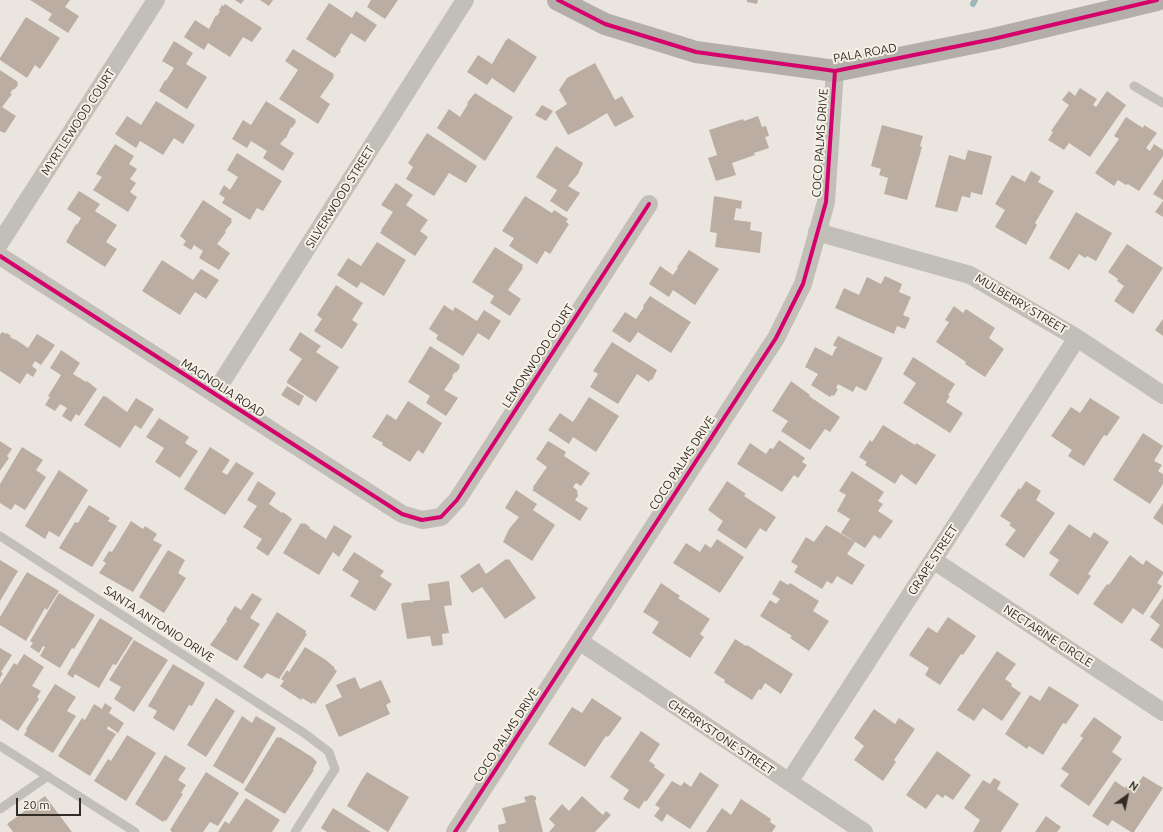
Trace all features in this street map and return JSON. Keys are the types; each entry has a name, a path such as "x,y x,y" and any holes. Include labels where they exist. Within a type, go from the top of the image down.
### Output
{"street":[{"name":"MYRTLEWOOD COURT","path":"0,243 156,0"},
{"name":"SILVERWOOD STREET","path":"214,394 465,0"},
{"name":"PALA ROAD","path":"558,0 605,24 696,52 835,71 993,39 1157,0"},
{"name":"COCO PALMS DRIVE","path":"455,832 776,338 803,284 826,202 835,71"},
{"name":"LEMONWOOD COURT","path":"441,517 457,500 649,204"},
{"name":"MULBERRY STREET","path":"817,232 970,274 1077,338 1163,395"},
{"name":"MAGNOLIA ROAD","path":"0,256 402,514 422,520 441,517"},
{"name":"GRAPE STREET","path":"789,782 1077,338"},
{"name":"NECTARINE CIRCLE","path":"933,560 1163,712"},
{"name":"CHERRYSTONE STREET","path":"579,641 864,832"}],"lane":[{"path":"1134,86 1163,103"},
{"name":"SANTA ANTONIO DRIVE","path":"0,536 304,733 329,752 335,769 295,832"},
{"path":"0,746 135,832"},
{"path":"0,809 48,776"}],"building":[{"path":"30,0 70,0 65,7 79,16 68,33 48,20 52,14"},
{"path":"235,0 244,0 241,4"},
{"path":"260,0 273,0 269,6"},
{"path":"371,0 398,0 385,19 367,7"},
{"path":"747,0 758,0 757,4 747,2"},
{"path":"329,3 352,18 356,11 377,25 365,42 351,33 340,50 341,51 335,58 306,39"},
{"path":"225,4 262,28 252,42 243,37 230,57 208,43 204,50 184,37 195,20 209,29 222,5 223,6"},
{"path":"26,17 60,38 40,69 35,65 27,78 0,60"},
{"path":"508,38 537,57 514,93 492,78 487,85 467,72 478,55 492,64"},
{"path":"174,41 193,53 186,64 207,77 187,109 159,91 174,68 162,61"},
{"path":"293,49 334,74 334,77 320,97 330,104 318,124 279,99 298,70 285,61"},
{"path":"595,63 615,100 622,96 634,117 615,127 607,113 568,135 555,112 567,104 559,90 567,78"},
{"path":"0,70 18,82 18,85 10,93 12,94 2,107 16,116 5,133 0,131"},
{"path":"1080,88 1097,99 1093,105 1096,107 1107,91 1126,105 1090,157 1069,143 1064,150 1048,140 1053,132 1051,131 1069,105 1062,100 1069,91 1075,96"},
{"path":"475,93 513,117 485,161 437,128 449,109 460,117 468,104 467,103"},
{"path":"156,101 195,125 183,144 174,138 163,155 140,141 136,148 115,134 127,116 141,125"},
{"path":"266,101 296,120 286,138 280,144 294,153 283,171 263,158 267,151 251,141 247,148 232,139 243,120 251,125"},
{"path":"542,105 553,111 546,121 535,115"},
{"path":"758,116 762,127 766,126 769,136 765,137 769,148 754,153 755,155 732,163 736,175 716,181 708,158 717,155 709,130 743,119 744,121"},
{"path":"1126,117 1143,128 1144,125 1157,133 1146,148 1150,151 1154,144 1163,150 1163,156 1139,191 1118,180 1114,186 1095,173 1119,139 1114,136"},
{"path":"882,125 923,136 920,146 922,147 907,200 884,194 888,178 879,175 881,169 871,166"},
{"path":"427,133 477,166 466,183 449,173 434,196 406,179 413,167 408,163"},
{"path":"115,144 134,156 129,164 137,169 130,179 136,183 130,192 137,197 128,212 93,190 102,177 96,174"},
{"path":"556,146 583,163 578,174 568,186 580,193 567,212 550,201 557,190 536,177"},
{"path":"968,150 992,156 982,195 971,192 970,198 962,196 957,212 935,207 949,155 965,160"},
{"path":"237,153 282,181 263,211 257,208 250,220 222,203 225,198 219,194 224,185 230,190 238,177 227,170"},
{"path":"1031,171 1041,177 1038,182 1054,191 1035,223 1037,225 1026,245 995,227 1005,210 995,204 1012,175 1025,182"},
{"path":"1163,179 1163,200 1153,194"},
{"path":"396,183 413,195 406,205 428,220 420,231 428,237 415,256 380,233 393,212 381,205"},
{"path":"79,191 100,204 95,211 117,225 106,242 117,249 105,267 66,242 81,218 67,209"},
{"path":"525,196 552,213 554,210 568,219 566,222 569,224 550,254 545,251 537,264 509,246 514,238 502,231"},
{"path":"714,196 742,201 741,209 736,208 734,220 751,222 750,230 762,232 760,253 715,247 717,233 710,232"},
{"path":"203,200 232,219 232,222 225,231 226,232 217,244 230,253 219,270 199,258 203,251 194,245 191,250 183,245 186,241 180,236"},
{"path":"1163,201 1163,217 1155,212"},
{"path":"1076,212 1112,233 1096,261 1087,256 1085,258 1079,254 1069,270 1049,258"},
{"path":"377,242 406,260 384,296 361,282 357,288 337,275 348,258 361,266"},
{"path":"1127,244 1163,268 1133,314 1114,301 1124,286 1117,281 1118,279 1108,272"},
{"path":"495,247 523,265 523,268 508,290 521,299 510,316 490,303 494,296 472,282"},
{"path":"689,250 719,269 695,305 673,290 669,297 649,284 660,266 673,275"},
{"path":"162,260 193,280 201,269 219,280 206,299 195,292 180,315 142,291"},
{"path":"885,276 902,284 899,292 911,297 903,315 910,318 905,329 897,326 894,334 835,308 844,288 859,295 867,277 881,284"},
{"path":"336,285 363,303 352,320 358,324 342,349 314,331 322,319 317,315"},
{"path":"650,296 691,322 671,353 638,332 630,343 612,331 625,312 636,319"},
{"path":"444,305 453,311 455,307 477,321 484,310 501,321 489,340 478,333 463,356 436,339 438,335 429,329"},
{"path":"954,306 963,313 966,309 995,328 989,338 1004,349 985,377 936,342 949,322 945,320"},
{"path":"1163,319 1163,336 1155,330"},
{"path":"2,332 7,333 11,336 10,337 28,348 37,334 55,345 41,365 35,361 32,366 37,370 33,377 27,373 20,384 0,371 0,335"},
{"path":"300,332 321,346 316,352 339,367 316,402 287,383 302,359 289,350"},
{"path":"838,336 883,358 866,391 856,386 853,392 838,384 836,388 838,389 834,396 832,395 830,397 811,385 818,374 805,367 815,347 832,356 836,348 838,348 833,345"},
{"path":"612,342 657,370 652,380 651,379 649,382 637,374 618,404 590,387 598,374 593,371"},
{"path":"430,346 460,365 444,390 458,398 446,416 426,403 430,396 408,382"},
{"path":"61,350 80,363 73,374 86,382 87,381 97,389 79,416 76,414 71,422 62,416 67,408 60,404 55,411 45,405 50,397 48,396 61,375 50,368"},
{"path":"913,357 955,384 948,395 950,396 946,402 963,413 950,433 903,403 916,383 903,374"},
{"path":"791,381 810,395 809,396 840,417 830,432 825,429 810,450 781,431 788,421 772,411"},
{"path":"287,386 304,396 299,406 281,395"},
{"path":"103,396 127,412 136,398 154,409 141,429 135,425 120,448 84,425"},
{"path":"589,397 619,416 596,452 573,437 569,444 548,430 560,413 573,422"},
{"path":"1090,398 1120,417 1107,436 1104,435 1084,466 1068,456 1072,450 1051,436 1071,407 1080,413"},
{"path":"408,401 442,423 423,454 418,450 410,462 372,437 387,414 396,420"},
{"path":"159,418 189,437 185,443 198,451 180,478 155,462 164,448 146,437"},
{"path":"883,425 915,445 916,443 936,455 916,485 901,474 895,484 865,465 867,462 859,457 870,440 872,442"},
{"path":"1143,433 1163,446 1154,461 1162,465 1158,471 1163,474 1163,484 1150,504 1113,480"},
{"path":"779,440 805,458 802,462 807,465 798,478 794,475 782,492 737,464 750,443 766,454 770,448 773,449"},
{"path":"0,441 12,449 7,456 9,458 0,471"},
{"path":"548,441 566,452 564,456 590,473 581,486 576,483 573,487 577,490 578,496 575,500 588,508 580,521 532,490 547,467 536,459"},
{"path":"22,447 43,460 36,470 46,477 25,510 15,504 11,510 0,503 0,484"},
{"path":"210,447 230,460 222,472 227,475 236,462 254,473 225,515 184,489"},
{"path":"59,470 88,490 59,537 49,531 45,539 25,526"},
{"path":"852,471 884,492 878,501 883,504 878,511 893,521 880,539 874,535 865,548 841,533 850,519 837,511 846,495 839,491"},
{"path":"258,481 276,493 269,504 292,519 268,556 256,548 262,539 243,527 257,506 247,500"},
{"path":"727,481 746,494 744,496 776,517 766,532 760,528 746,549 717,530 723,521 708,510"},
{"path":"1026,481 1041,491 1036,500 1055,513 1024,558 1005,545 1016,530 1009,525 1011,523 1000,516 1019,488 1020,490"},
{"path":"516,490 537,504 533,510 555,525 532,561 503,542 509,529 519,517 505,508"},
{"path":"1163,503 1163,525 1153,518"},
{"path":"89,505 110,518 108,521 117,526 92,567 59,548 75,522 78,523"},
{"path":"131,521 143,529 145,526 157,534 153,540 162,545 133,592 99,573 106,563 103,561 109,551 112,552"},
{"path":"301,523 304,523 326,539 334,525 352,536 339,557 333,552 319,575 283,553"},
{"path":"1069,524 1090,538 1094,532 1109,542 1088,574 1091,576 1078,595 1049,575 1059,560 1049,553"},
{"path":"826,525 855,542 847,554 865,565 852,585 837,576 832,584 827,581 822,589 794,572 798,566 791,562 806,537 814,542"},
{"path":"717,539 744,557 720,593 673,563 686,543 700,552 705,544 711,548"},
{"path":"168,550 185,560 178,573 186,578 164,613 139,597"},
{"path":"354,552 384,571 380,576 392,584 375,611 350,596 359,581 342,570"},
{"path":"1130,555 1143,565 1146,560 1163,572 1157,583 1162,586 1143,615 1133,608 1122,624 1093,604 1107,584 1109,585"},
{"path":"506,559 509,559 536,598 505,619 482,587 472,593 460,576 479,563 486,574"},
{"path":"0,560 18,571 0,601"},
{"path":"27,572 59,591 47,610 45,608 26,641 0,625 0,617"},
{"path":"780,580 788,585 790,583 819,601 813,611 829,621 809,651 790,638 792,636 760,616 770,600 776,604 780,599 772,594"},
{"path":"449,581 452,605 444,606 449,633 442,634 443,645 432,646 430,636 407,639 401,604 430,600 428,584"},
{"path":"661,583 680,596 678,598 710,619 700,634 704,637 690,658 652,633 659,622 643,612"},
{"path":"59,593 95,615 74,649 72,648 60,668 40,656 45,647 43,646 39,653 30,647 33,643 30,641"},
{"path":"252,593 262,599 250,618 260,624 237,661 210,645 227,621 226,620 235,606 241,610"},
{"path":"1163,598 1163,649 1150,640 1160,625 1150,617"},
{"path":"277,612 306,631 305,633 307,634 279,679 267,673 262,679 243,667"},
{"path":"948,617 976,636 963,655 961,654 940,685 925,675 929,668 909,655 928,627 937,633"},
{"path":"100,618 133,638 116,665 113,664 99,688 75,674 73,678 67,674"},
{"path":"735,639 793,674 781,694 765,683 752,700 724,682 725,680 714,673"},
{"path":"134,640 168,660 134,712 114,699 121,687 109,680"},
{"path":"305,647 326,660 337,671 315,704 313,702 312,704 302,698 301,700 280,686 284,681 281,679 287,670 289,672"},
{"path":"0,648 12,655 1,672 3,673 0,678"},
{"path":"997,651 1016,664 1005,679 1012,684 1011,686 1021,693 1002,721 983,708 974,721 957,710"},
{"path":"24,654 44,667 32,686 41,691 37,697 39,699 18,731 0,719 0,685 14,663 17,665"},
{"path":"173,664 205,683 192,706 189,705 174,731 153,718 157,711 148,706"},
{"path":"355,677 360,689 381,680 391,702 386,705 390,714 339,737 325,705 342,697 336,685"},
{"path":"55,684 76,697 67,711 76,716 53,753 24,735 27,730 26,729"},
{"path":"1049,686 1079,705 1066,724 1063,723 1043,755 1029,746 1027,749 1005,734 1030,695 1040,701"},
{"path":"216,698 235,711 206,757 187,745"},
{"path":"592,698 622,718 608,737 606,736 585,767 548,744 572,707 582,713"},
{"path":"105,703 112,708 109,713 124,723 118,733 108,726 107,729 116,734 90,776 58,756 82,718 85,720 94,704 102,709"},
{"path":"874,709 895,724 899,718 915,729 894,760 896,762 883,781 854,760 864,746 854,738"},
{"path":"242,716 252,723 256,716 276,728 243,784 213,766"},
{"path":"1094,717 1122,737 1112,752 1122,759 1089,806 1060,786 1069,774 1061,769 1083,738 1080,736"},
{"path":"641,731 660,744 649,761 655,765 654,767 665,775 646,802 645,800 639,809 623,799 629,790 610,777"},
{"path":"127,735 156,753 126,801 94,781 108,759 111,761"},
{"path":"277,737 280,737 312,757 317,762 313,769 314,770 285,814 244,790"},
{"path":"937,751 971,775 953,800 945,795 943,798 937,794 926,809 906,795"},
{"path":"165,755 186,768 178,780 186,785 181,793 183,794 166,821 165,820 163,822 135,804"},
{"path":"206,772 239,793 218,826 210,822 203,832 172,832 170,830"},
{"path":"367,772 409,797 388,832 347,806"},
{"path":"700,772 719,785 690,829 667,814 662,822 654,816 660,808 655,805 672,781 681,786 684,782 691,787"},
{"path":"1143,776 1163,788 1134,832 1131,832 1112,820 1108,826 1092,816 1115,781 1125,788 1126,786 1133,791"},
{"path":"994,778 1001,782 997,789 1019,804 1001,832 973,832 980,820 964,808 983,780 990,784"},
{"path":"532,795 536,797 535,800 543,832 499,832 498,825 506,823 502,808 526,802 524,797"},
{"path":"45,796 72,832 13,832 7,824"},
{"path":"582,796 603,815 606,811 611,815 595,832 549,832 555,825 549,819 562,804 569,811"},
{"path":"246,798 280,820 272,832 218,832 225,821 229,824"},
{"path":"741,799 771,819 770,822 776,826 772,832 706,832 722,808 731,815"},
{"path":"333,808 371,832 327,832 321,828"},
{"path":"1046,816 1061,827 1057,832 1035,832"}],"waterway":[{"path":"973,4 975,0"}],"cycle path":[{"path":"558,0 605,24 696,52 835,71 993,39 1157,0"},
{"path":"455,832 776,338 803,284 826,202 835,71"},
{"path":"0,256 402,514 422,520 441,517 457,500 649,204"}]}
